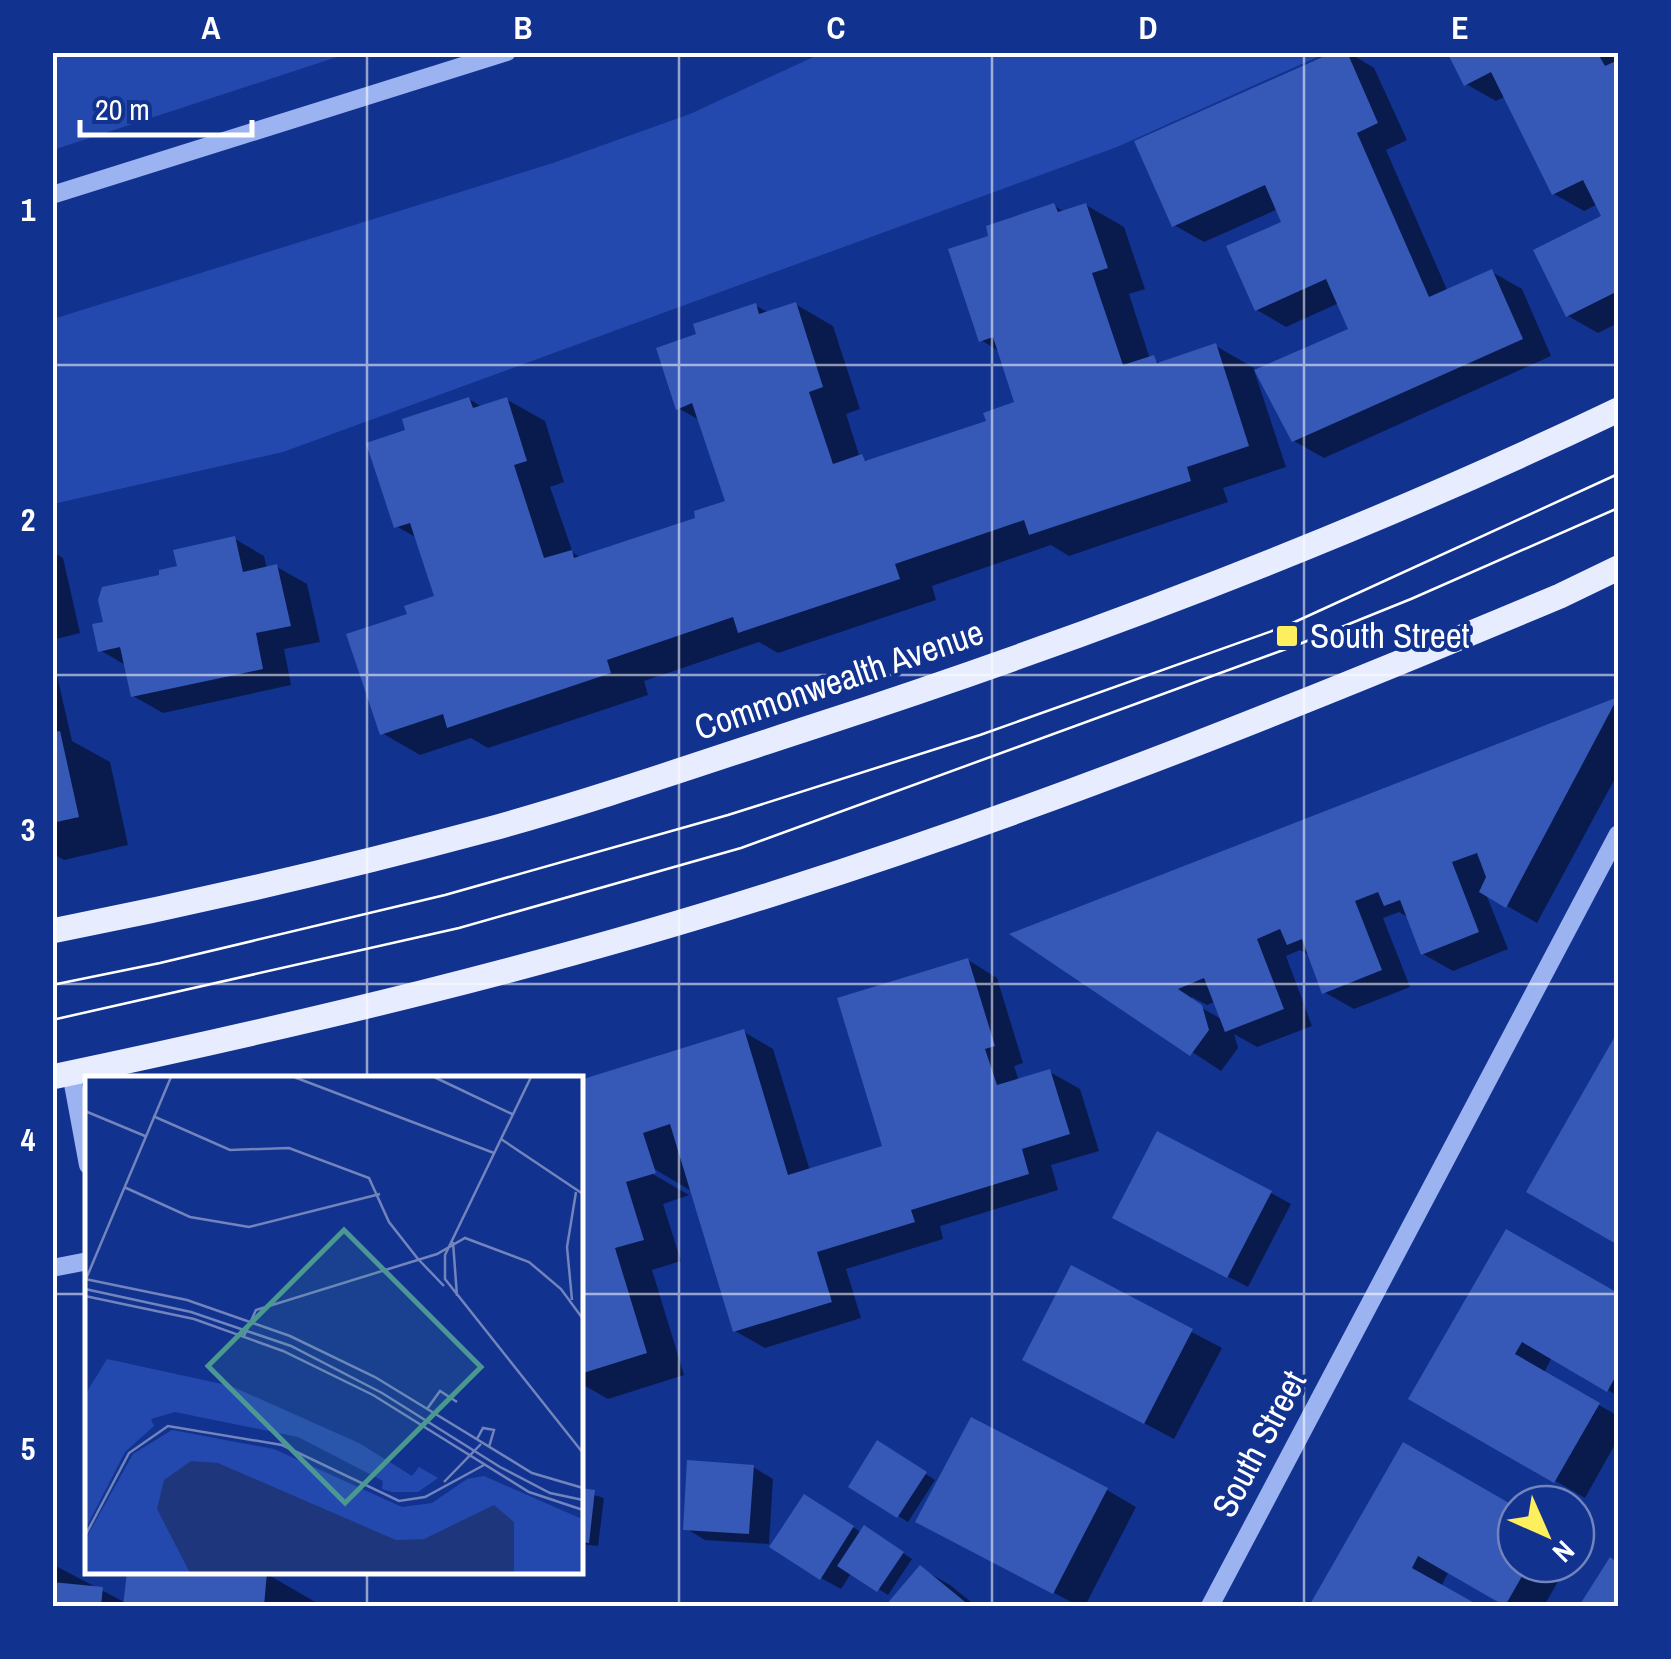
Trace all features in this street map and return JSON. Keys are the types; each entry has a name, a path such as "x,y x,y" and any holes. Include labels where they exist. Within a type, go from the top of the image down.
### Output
{"main road":[{"name":"Commonwealth Avenue","path":"52,931 290,880 493,828 902,698 1302,550 1500,466 1618,410"},
{"path":"62,1075 174,1053 379,1004 581,951 785,890 1192,748 1560,596 1618,568"}],"street":[{"path":"52,195 507,52"},
{"name":"South Street","path":"1210,1606 1618,834"},
{"path":"62,1075 85,1155"},
{"path":"52,1268 85,1262"}],"shaded area":[{"path":"53,52 349,52 349,53 53,150"},
{"path":"822,53 1326,53 1117,147 283,452 53,504 53,319 553,163 690,114"}],"building":[{"path":"1334,52 1347,52 1378,123 1357,133 1429,297 1492,269 1523,339 1292,442 1254,370 1348,329 1326,279 1255,311 1226,246 1281,222 1265,185 1172,227 1134,141"},
{"path":"1447,52 1597,52 1605,66 1618,60 1618,291 1566,317 1533,250 1601,216 1583,180 1552,195 1491,72 1464,86"},
{"path":"1054,203 1058,212 1086,203 1108,268 1092,273 1123,365 1154,355 1157,363 1216,343 1249,446 1187,467 1191,481 1029,535 1024,520 895,564 900,579 738,633 733,617 607,660 611,673 447,728 443,714 380,735 346,634 407,614 404,606 434,596 410,523 394,528 366,443 405,430 402,419 469,397 473,408 507,397 527,461 514,465 544,558 572,550 574,558 695,518 694,511 725,501 692,403 676,410 656,348 696,334 693,324 756,303 759,314 796,302 823,387 809,392 833,464 862,454 865,461 986,421 983,413 1014,402 993,337 979,342 948,249 988,236 986,226"},
{"path":"235,536 243,572 277,564 291,626 256,633 263,669 131,697 120,647 98,652 92,624 103,622 98,600 102,587 159,575 159,570 177,566 173,550"},
{"path":"1618,697 1506,908 1479,892 1486,877 1477,853 1452,862 1479,932 1421,955 1400,900 1384,906 1378,892 1355,901 1382,970 1322,994 1302,939 1287,945 1280,929 1257,939 1284,1009 1225,1032 1204,978 1178,989 1202,1005 1209,1030 1190,1056 1009,934"},
{"path":"60,731 79,817 52,823 52,732"},
{"path":"968,958 995,1046 985,1049 997,1085 1050,1069 1070,1134 1022,1149 1029,1174 911,1210 915,1222 817,1252 832,1302 733,1332 670,1124 643,1133 656,1173 626,1182 644,1240 615,1248 647,1353 582,1373 582,1079 744,1029 788,1175 882,1146 837,998"},
{"path":"1618,1031 1618,1245 1526,1192"},
{"path":"1157,1131 1272,1191 1227,1278 1112,1218"},
{"path":"1506,1229 1618,1293 1618,1372 1607,1392 1522,1342 1515,1354 1600,1403 1554,1483 1408,1399"},
{"path":"1071,1265 1193,1329 1144,1424 1022,1360"},
{"path":"971,1417 1108,1488 1053,1594 915,1522"},
{"path":"877,1440 927,1472 897,1518 848,1487"},
{"path":"1403,1442 1496,1495 1496,1584 1518,1584 1505,1606 1418,1556 1412,1568 1480,1606 1309,1606"},
{"path":"687,1460 754,1465 749,1534 683,1530"},
{"path":"582,1488 595,1490 589,1543 582,1542"},
{"path":"804,1494 854,1526 820,1580 769,1547"},
{"path":"864,1525 904,1552 877,1592 837,1566"},
{"path":"1610,1557 1618,1563 1618,1606 1579,1606"},
{"path":"920,1565 970,1606 885,1606"},
{"path":"127,1574 267,1574 264,1606 123,1606"},
{"path":"52,1582 103,1587 101,1606 52,1606"}],"tram line":[{"path":"52,985 445,895 728,815 980,735 1286,626 1618,474"},
{"path":"52,1020 459,928 741,848 1297,645 1618,508"}],"place":[{"name":"South Street","path":"1287,636"}]}
